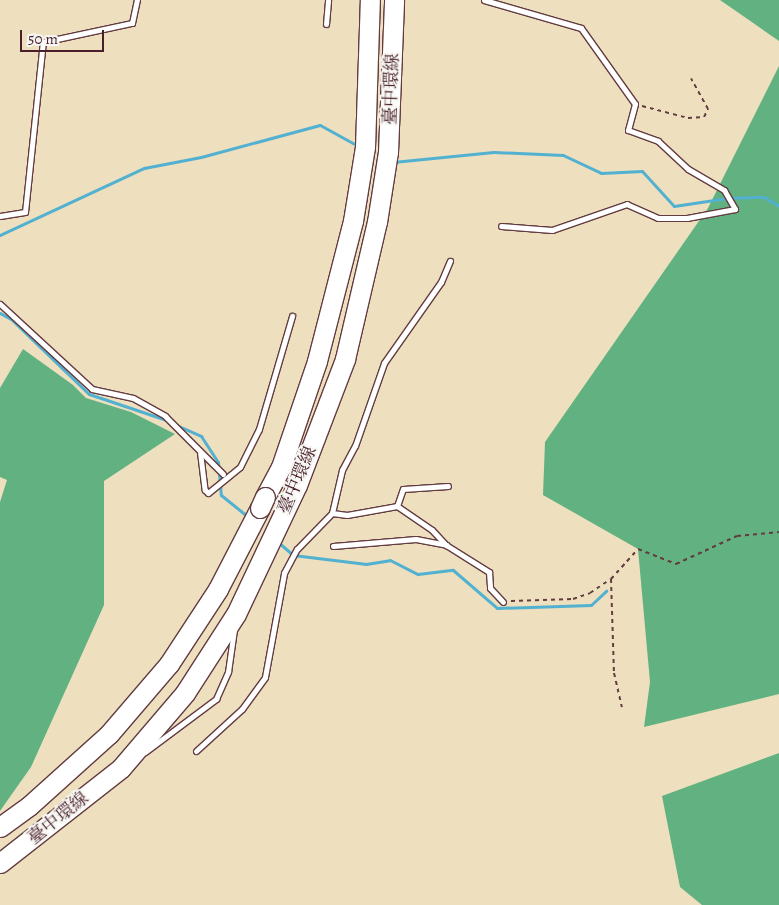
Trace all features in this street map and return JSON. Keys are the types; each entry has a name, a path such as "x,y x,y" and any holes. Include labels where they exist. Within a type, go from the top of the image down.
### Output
{"highway":[{"name":"臺中環線","path":"0,827 29,806 108,734 168,664 218,589 281,467 317,361 353,221 365,151 370,0"},
{"name":"臺中環線","path":"0,863 121,768 185,693 236,614 276,530 345,359 377,222 386,161 394,0"}],"lane":[{"path":"0,216 25,212 43,42 132,23 137,0"},
{"path":"326,24 328,0"},
{"path":"484,0 581,28 635,104 628,130 658,140 688,168 726,193 735,209 687,218 658,218 627,204 552,230 501,226"},
{"path":"196,751 242,709 265,677 284,573 297,549 332,513 342,470 355,446 384,362 441,282 450,261"},
{"path":"0,304 92,389 133,398 164,416 223,474"},
{"path":"200,452 205,490 208,493 240,467 259,429 292,316"},
{"path":"397,506 403,489 448,486"},
{"path":"332,513 347,515 397,506 432,530 446,545 488,572 490,588 503,602"},
{"path":"333,546 416,538 446,545"},
{"path":"121,768 185,725 216,699 228,672 236,614"}],"path":[{"path":"635,104 688,118 704,117 708,109 691,78"},
{"path":"503,602 573,599 590,593 610,579 638,549 676,564 737,536 779,532"},
{"path":"610,579 614,673 622,707"}],"green space":[{"path":"720,0 779,0 779,41"},
{"path":"779,66 779,694 644,727 650,682 638,549 543,495 545,442 708,208"},
{"path":"23,349 73,385 86,398 131,412 175,434 104,481 104,605 31,767 0,811 0,502 7,480 0,477 0,388"},
{"path":"779,753 779,905 702,905 680,887 662,796"}],"waterway":[{"path":"0,235 144,168 201,157 320,125 358,146"},
{"path":"393,162 494,152 563,155 601,173 642,171 674,206 727,198 764,197 779,206"},
{"path":"0,313 11,319 89,394 169,421"},
{"path":"174,424 201,436 218,462 221,495 248,517"},
{"path":"278,542 293,555 366,564 390,560 418,574 453,570 497,608 591,605 606,591"}]}
